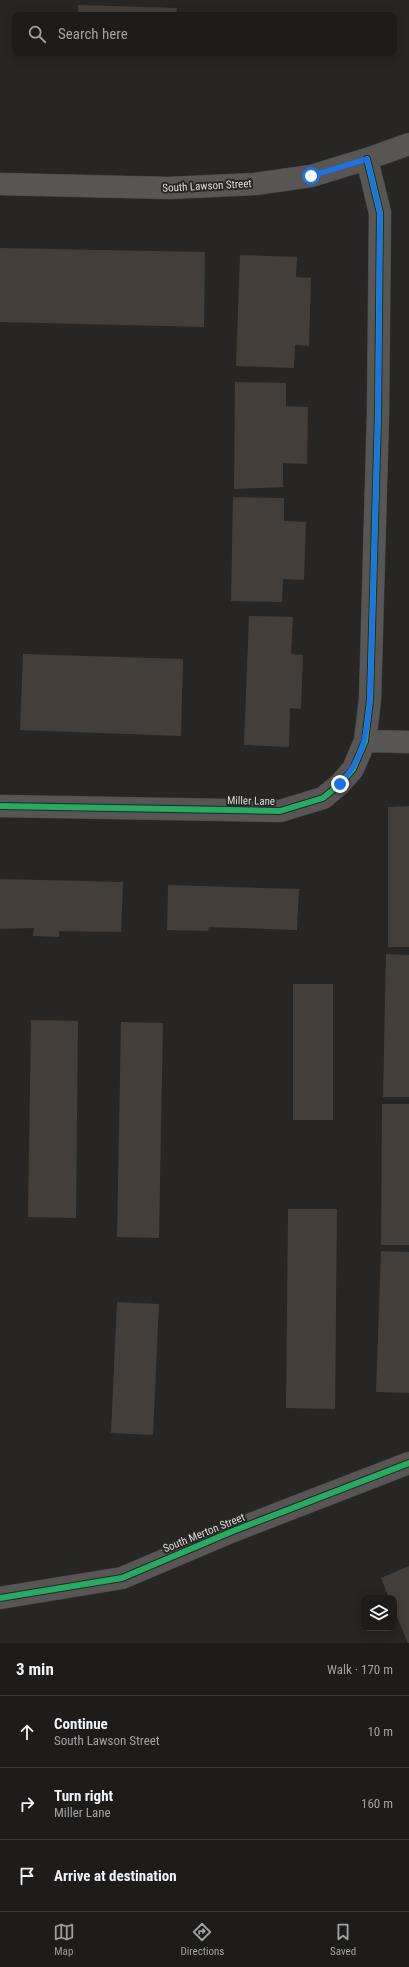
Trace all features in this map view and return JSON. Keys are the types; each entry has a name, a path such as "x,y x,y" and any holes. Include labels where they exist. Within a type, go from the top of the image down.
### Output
{"street":[{"name":"South Lawson Street","path":"0,184 169,188 255,184 311,176 367,159 409,144"},
{"name":"Miller Lane","path":"0,806 280,812 323,798 340,784 353,769 365,741 370,700 378,429 380,213 367,159"},
{"path":"365,741 409,742"},
{"name":"South Merton Street","path":"0,1598 122,1578 233,1531 409,1463"}],"building":[{"path":"78,5 177,8 176,12 78,12"},
{"path":"0,248 205,252 204,327 0,322"},
{"path":"240,255 297,257 296,277 311,278 309,346 295,345 294,368 236,366"},
{"path":"235,382 286,383 286,406 308,407 307,464 283,463 283,487 234,489"},
{"path":"233,497 284,498 284,521 306,522 304,580 283,579 282,602 231,601"},
{"path":"249,616 293,617 291,654 303,655 301,709 290,708 289,747 244,745"},
{"path":"23,654 183,659 181,736 20,730"},
{"path":"409,806 409,947 388,947 388,807"},
{"path":"0,879 123,882 121,932 59,931 59,937 33,936 34,928 0,929"},
{"path":"168,885 299,889 297,930 209,927 208,931 167,930"},
{"path":"386,954 409,955 409,1097 383,1097"},
{"path":"293,984 333,984 333,1120 293,1120"},
{"path":"31,1020 78,1021 76,1218 28,1217"},
{"path":"121,1022 163,1023 159,1238 117,1237"},
{"path":"382,1104 409,1104 409,1245 381,1245"},
{"path":"288,1209 337,1209 335,1409 286,1408"},
{"path":"381,1251 409,1252 409,1393 376,1392"},
{"path":"117,1302 159,1304 153,1435 111,1433"},
{"path":"409,1566 409,1643 397,1617 397,1595 388,1595 381,1578"}],"cycle path":[{"path":"0,806 280,811 323,798 340,784 353,769 365,741 370,700 378,414 380,213 367,159"},
{"path":"0,1598 122,1578 233,1531 409,1463"}],"route":[{"path":"311,176 367,159 380,213 378,414 370,700 365,741 353,769 340,784"}]}
